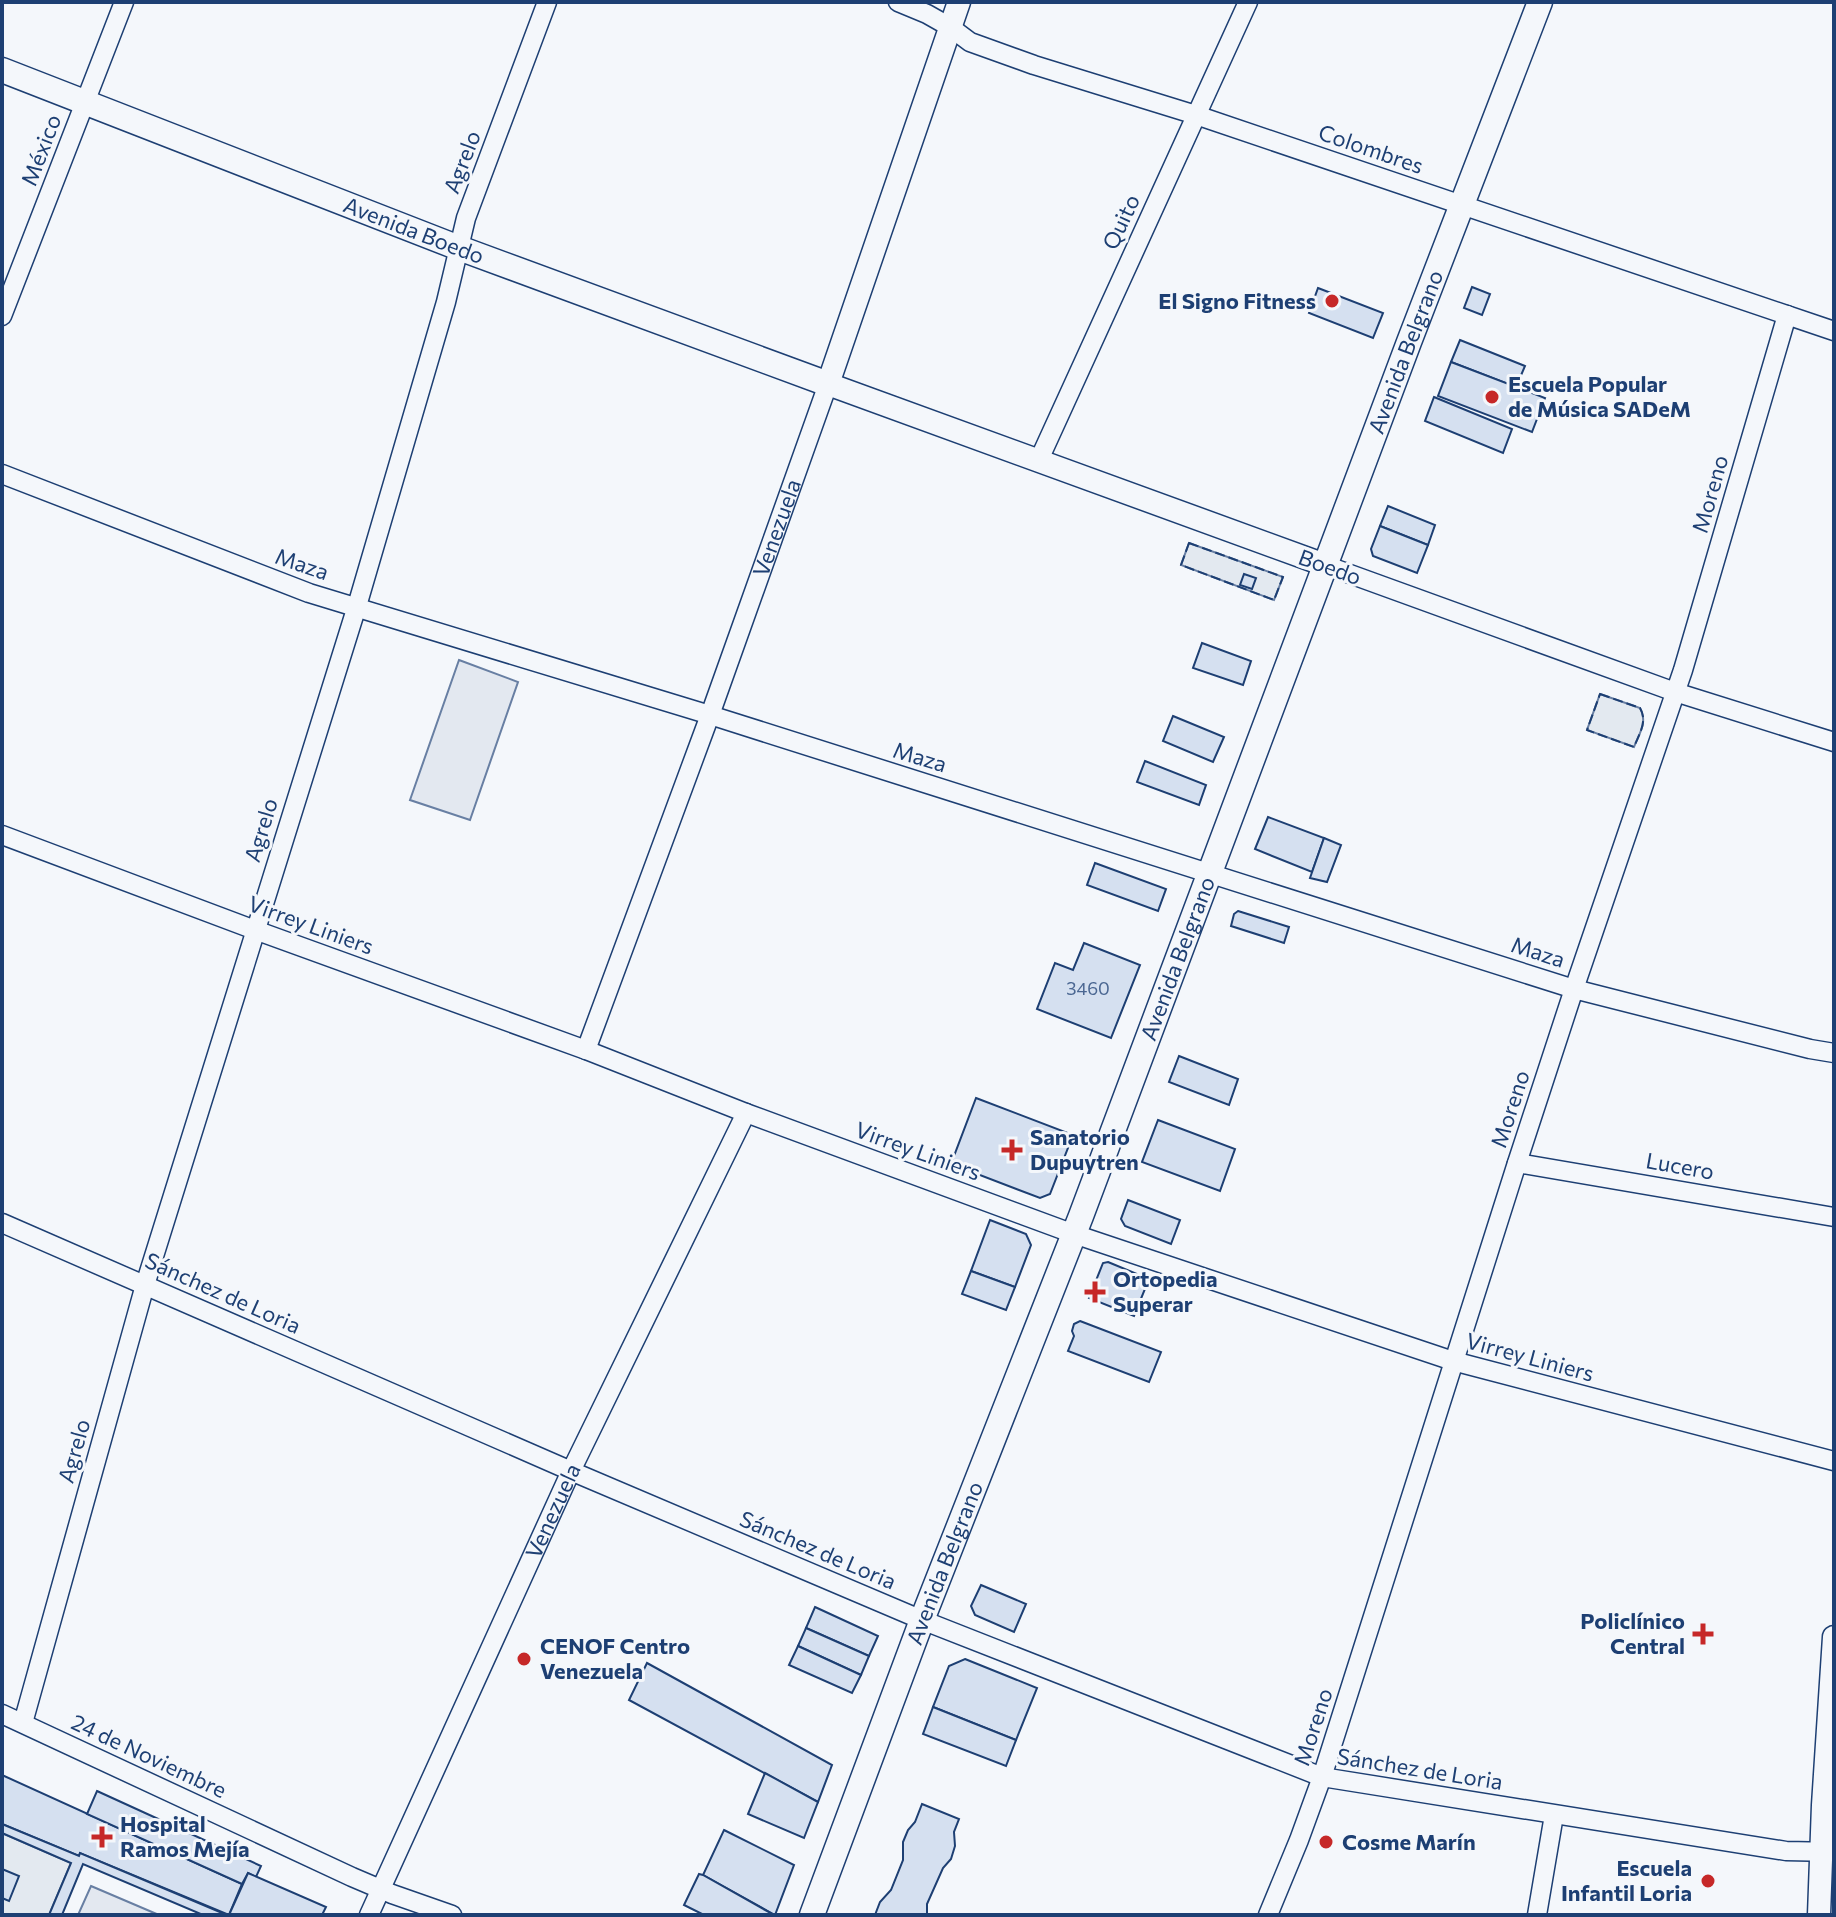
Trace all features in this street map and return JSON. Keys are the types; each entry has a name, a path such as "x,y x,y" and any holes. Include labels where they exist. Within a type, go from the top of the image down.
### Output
{"main road":[{"name":"Avenida Belgrano","path":"812,1915 922,1620 1074,1234 1540,2"},
{"name":"Avenida Boedo","path":"2,70 459,248 828,384"}],"street":[{"name":"México","path":"2,316 124,2"},
{"name":"Agrelo","path":"23,1723 145,1285 357,606 446,302 466,218 547,2"},
{"name":"Colombres","path":"898,2 950,27 970,42 1034,65 1196,115 1834,331"},
{"name":"Venezuela","path":"586,1050 828,384 959,2"},
{"name":"Quito","path":"1038,462 1248,2"},
{"name":"Moreno","path":"1268,1915 1322,1777 1517,1163 1683,670 1787,315"},
{"name":"Boedo","path":"828,384 1675,692 1834,742"},
{"name":"Maza","path":"2,474 309,593 710,715 1574,989 1834,1053"},
{"name":"Virrey Liniers","path":"2,835 1074,1234 1453,1361 1834,1461"},
{"name":"Venezuela","path":"369,1915 571,1471 746,1113"},
{"name":"Lucero","path":"1517,1163 1834,1217"},
{"name":"Sánchez de Loria","path":"2,1223 922,1620 1322,1777 1786,1851 1828,1852"},
{"path":"1819,1915 1828,1852 1834,1637"},
{"name":"24 de Noviembre","path":"2,1714 381,1889 452,1915"},
{"path":"1537,1915 1554,1815"}],"shaded area":[{"path":"1189,543 1283,577 1274,600 1181,565"},
{"path":"459,660 518,682 470,820 410,800"},
{"path":"1600,694 1640,708 1643,723 1634,747 1587,730"},
{"path":"2,1833 71,1863 49,1915 2,1915"},
{"path":"91,1886 159,1915 78,1915"}],"building":[{"path":"1472,287 1490,294 1482,315 1464,308"},
{"name":"El Signo Fitness","path":"1318,288 1383,313 1373,338 1309,313"},
{"path":"1460,340 1525,366 1516,387 1451,362"},
{"name":"Escuela Popular de Música SADeM","path":"1451,362 1545,398 1532,432 1438,396"},
{"path":"1434,397 1512,429 1503,453 1425,421"},
{"path":"1388,506 1435,525 1428,545 1380,526"},
{"path":"1380,526 1428,545 1417,573 1373,556 1371,549"},
{"path":"1244,574 1256,578 1252,589 1240,585"},
{"path":"1202,643 1251,661 1243,685 1193,668"},
{"path":"1173,716 1224,737 1213,762 1163,741"},
{"path":"1145,761 1206,785 1199,805 1137,782"},
{"path":"1268,817 1324,838 1312,872 1255,849"},
{"path":"1324,838 1341,845 1327,882 1310,878"},
{"path":"1095,863 1166,889 1158,911 1087,885"},
{"path":"1238,911 1289,927 1284,943 1231,926"},
{"path":"1084,943 1140,965 1111,1038 1037,1009 1055,963 1073,970"},
{"path":"1179,1056 1238,1079 1229,1105 1169,1082"},
{"name":"Sanatorio Dupuytren","path":"976,1098 1073,1135 1050,1194 1040,1198 951,1164"},
{"path":"1158,1120 1235,1149 1220,1191 1142,1162"},
{"path":"1128,1200 1180,1220 1171,1244 1125,1226 1121,1219"},
{"path":"990,1220 1026,1234 1031,1245 1015,1287 971,1271"},
{"path":"1108,1262 1149,1279 1134,1316 1089,1298 1103,1263"},
{"path":"971,1271 1015,1287 1006,1310 962,1294"},
{"path":"1080,1321 1161,1352 1149,1382 1068,1351 1074,1336 1074,1324"},
{"path":"981,1585 1026,1604 1014,1632 975,1615 971,1606"},
{"path":"815,1607 878,1636 869,1656 806,1628"},
{"path":"806,1628 869,1656 861,1675 798,1646"},
{"path":"798,1646 861,1675 852,1693 789,1665"},
{"path":"965,1659 1037,1688 1016,1740 933,1707 949,1666"},
{"path":"647,1663 832,1765 818,1802 629,1700"},
{"path":"933,1707 1016,1740 1006,1766 923,1734"},
{"path":"765,1773 818,1802 804,1838 748,1814"},
{"path":"2,1775 242,1884 229,1915 2,1824"},
{"path":"97,1791 261,1866 256,1877 248,1873 242,1884 87,1814"},
{"path":"922,1804 959,1819 951,1859 943,1868 927,1904 927,1915 875,1915 880,1902 891,1890 903,1860 903,1842"},
{"path":"2,1824 227,1915 203,1915 83,1864 62,1915 49,1915 71,1863 2,1833"},
{"path":"724,1830 794,1865 775,1915 703,1875"},
{"path":"2,1869 19,1876 9,1901 2,1898"},
{"path":"248,1873 326,1907 322,1915 229,1915"},
{"path":"699,1874 774,1915 704,1915 684,1905"}],"fence":[{"path":"1189,543 1283,577 1274,600 1181,565 1189,543"},
{"path":"1600,694 1640,708 1643,723 1634,747 1587,730 1600,694"}],"place":[{"name":"El Signo Fitness","path":"1332,301"},
{"name":"Escuela Popular de Música SADeM","path":"1492,397"},
{"name":"Sanatorio Dupuytren","path":"1012,1150"},
{"name":"Ortopedia Superar","path":"1095,1292"},
{"name":"Policlínico Central","path":"1703,1634"},
{"name":"CENOF Centro Venezuela","path":"524,1659"},
{"name":"Hospital Ramos Mejía","path":"102,1837"},
{"name":"Cosme Marín","path":"1326,1842"},
{"name":"Escuela Infantil Loria","path":"1708,1881"}]}
